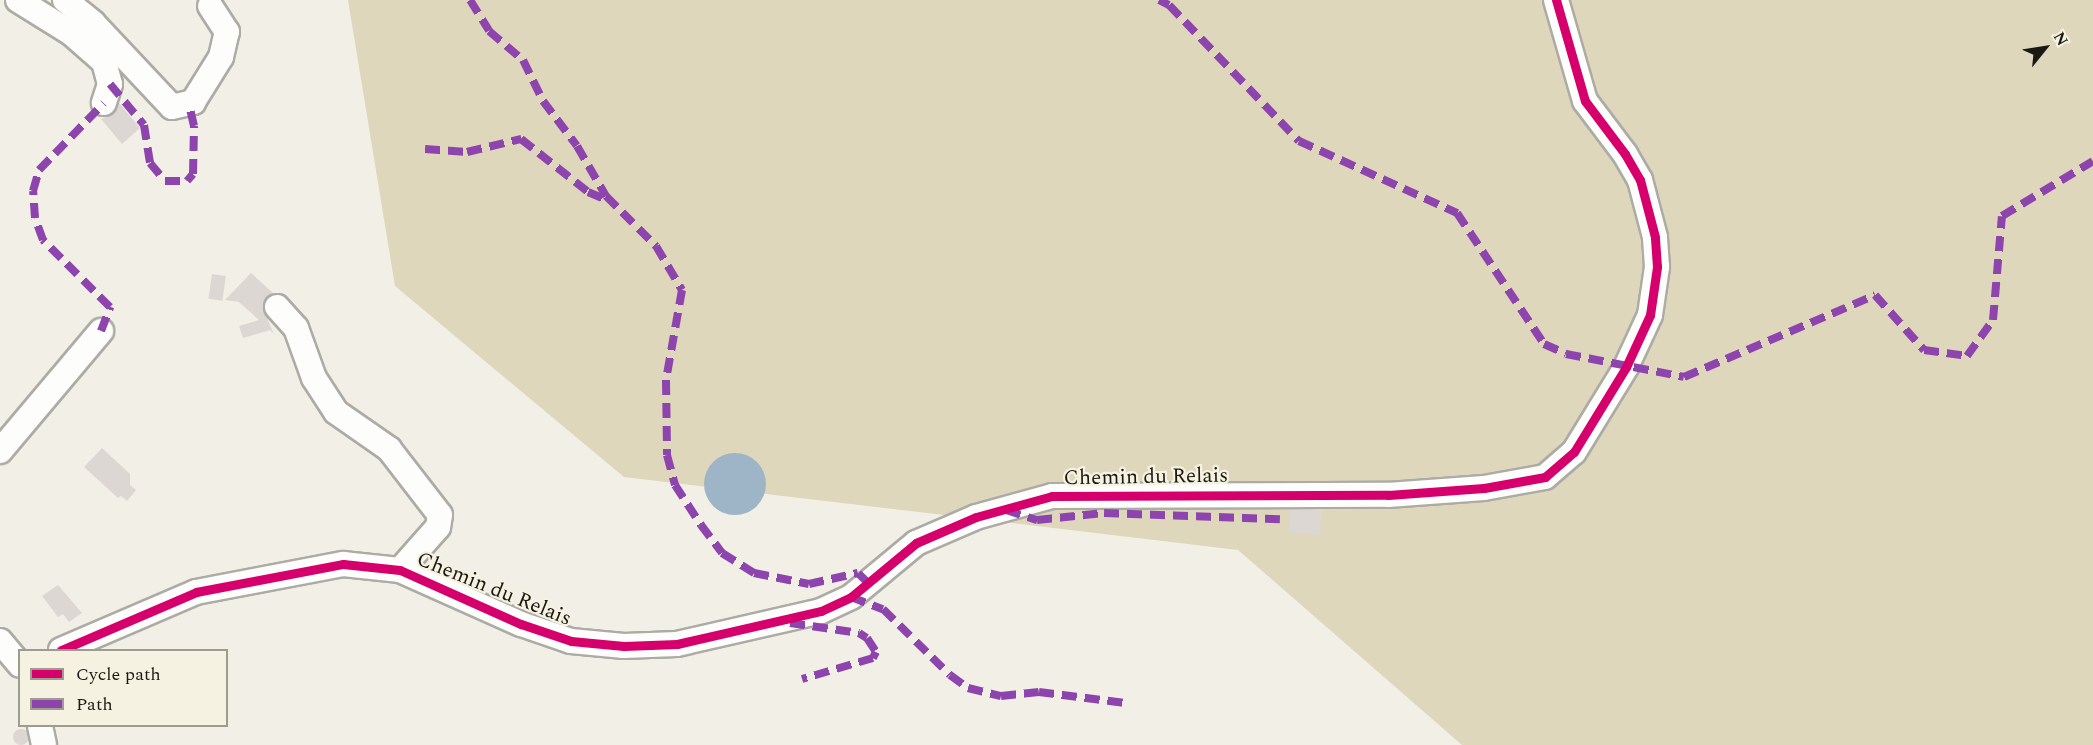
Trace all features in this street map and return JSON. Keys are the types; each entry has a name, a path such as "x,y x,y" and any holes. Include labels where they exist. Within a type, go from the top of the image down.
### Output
{"street":[{"path":"18,0 71,33 104,62 110,84 104,103"},
{"path":"65,0 88,18 172,107 193,102 221,57 227,32 210,6"},
{"name":"Chemin du Relais","path":"65,649 165,603 216,586 333,564 400,570 563,639 624,646 677,644 821,610 851,597 916,543 976,517 1052,496 1388,495 1484,488 1545,477 1574,452 1626,367 1650,315 1657,267 1651,220 1640,180 1585,101 1556,0"},
{"path":"277,307 296,328 314,378 336,412 389,449 440,515 438,527 400,570"},
{"path":"0,451 101,331"},
{"path":"0,641 18,663"},
{"path":"40,727 44,745"}],"shaded area":[{"path":"348,0 2093,0 2093,745 1462,745 1238,550 624,477 395,286"}],"water":[{"path":"735,453 752,458 757,462 761,467 766,484 761,501 757,506 752,510 735,515 718,510 713,506 709,501 704,484 709,467 713,462 718,458"}],"building":[{"path":"119,103 140,128 122,144 101,119 113,114"},
{"path":"251,273 273,293 264,302 263,309 274,334 270,330 243,338 239,326 259,320 239,302 225,300"},
{"path":"212,274 226,276 222,301 209,299"},
{"path":"102,448 130,474 130,485 136,490 127,501 121,496 118,498 84,467"},
{"path":"1290,510 1322,510 1320,535 1289,532"},
{"path":"58,585 82,613 69,622 63,614 58,617 42,596"},
{"path":"18,729 24,729 29,737 27,743 18,745 13,740 13,734"}],"marked path":[{"path":"470,0 489,31 523,60 543,101 577,146 606,196 656,246 682,290 666,380 667,455 675,485 701,525 722,553 754,573 809,584 858,573 868,583"},
{"path":"1159,0 1169,5 1299,141 1457,213 1544,344 1566,354 1684,377 1875,295 1924,350 1967,356 1993,320 2002,216 2093,161"},
{"path":"110,84 144,125 150,163 165,181 187,181 193,174 194,126 189,105"},
{"path":"101,331 110,307 43,240 35,218 33,191 39,170 104,103"},
{"path":"425,149 467,152 521,139 588,192 609,201"},
{"path":"1006,510 1037,520 1104,513 1280,519"},
{"path":"851,597 883,609 950,675 968,688 1001,696 1039,692 1125,703"},
{"path":"790,623 859,633 867,638 876,652 873,658 802,679"}],"cycle path":[{"path":"63,649 196,592 343,564 400,570 521,624 571,641 624,646 677,644 821,611 851,597 916,543 976,517 1052,496 1388,495 1484,488 1545,477 1574,452 1626,367 1650,315 1657,267 1655,237 1640,180 1625,154 1585,101 1556,0"}]}
